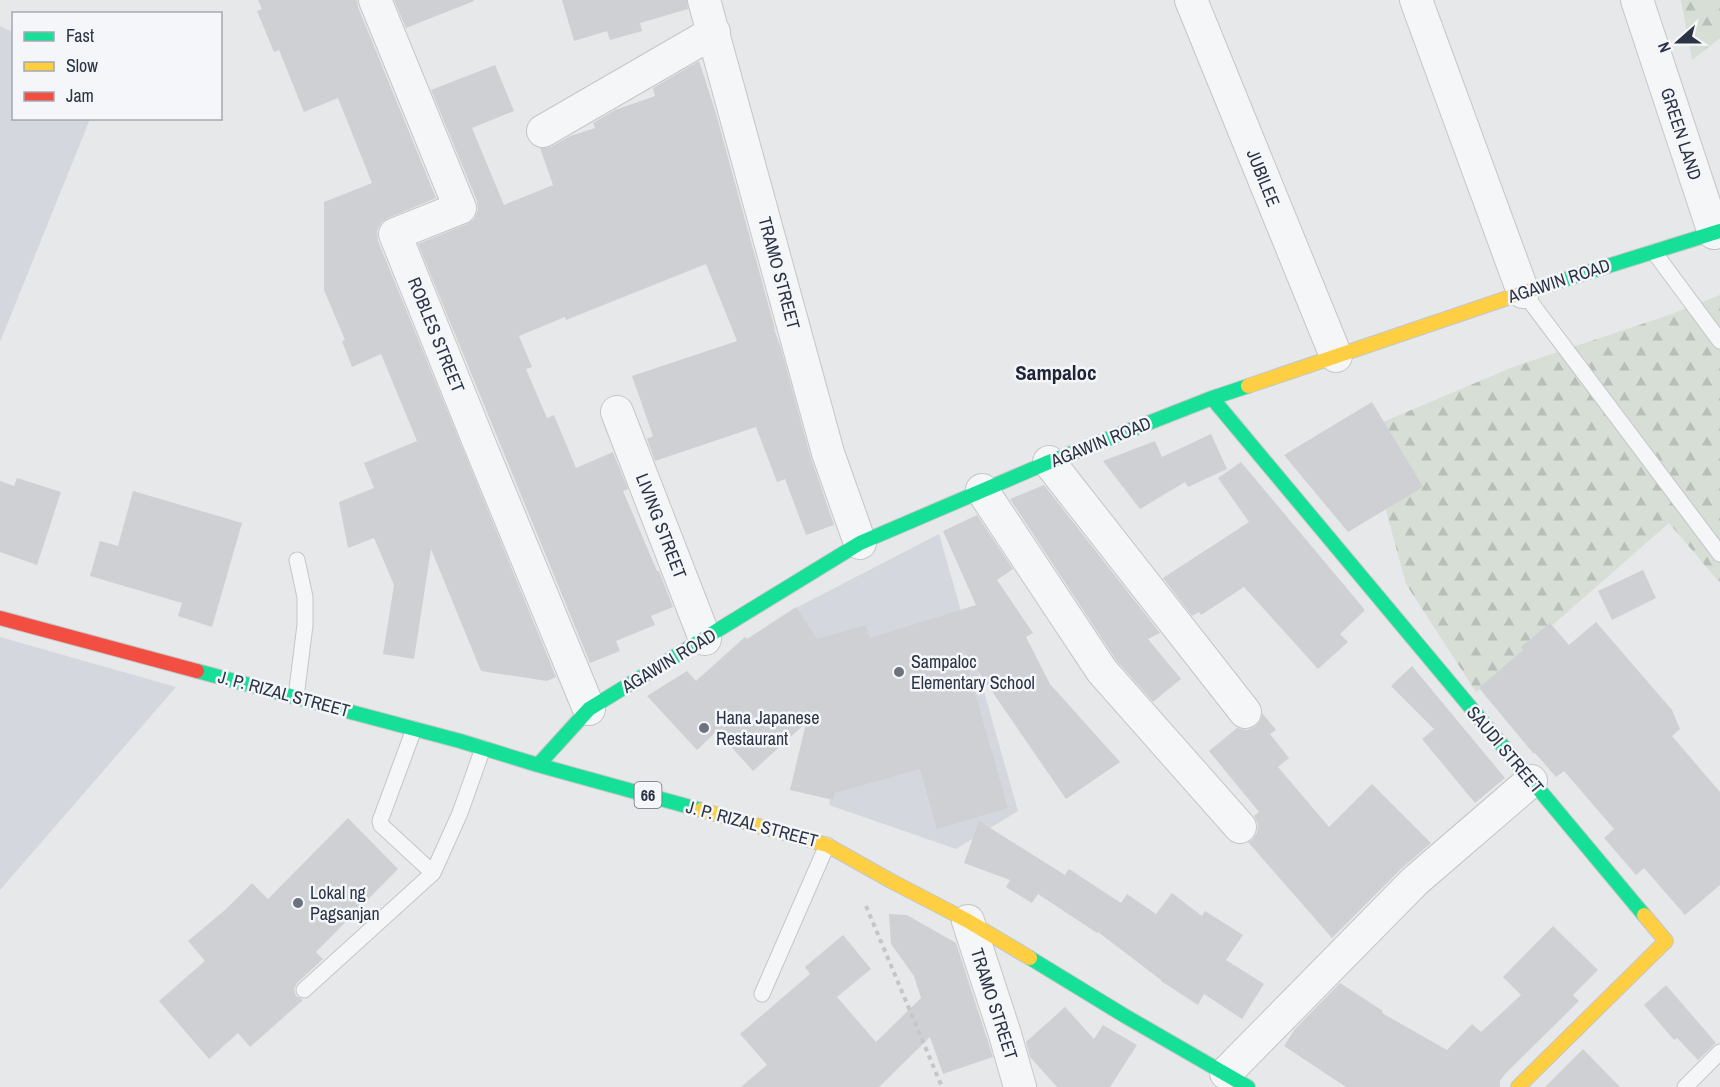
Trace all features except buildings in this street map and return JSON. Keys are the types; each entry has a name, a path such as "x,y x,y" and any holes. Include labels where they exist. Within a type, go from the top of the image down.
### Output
{"street":[{"name":"ROBLES STREET","path":"375,0 460,208 395,234 589,709"},
{"name":"TRAMO STREET","path":"704,0 828,453 860,543"},
{"name":"JUBILEE","path":"1191,0 1336,356"},
{"path":"1416,0 1523,292"},
{"name":"GREEN LAND","path":"1637,0 1717,232"},
{"path":"543,131 714,32"},
{"name":"AGAWIN ROAD","path":"538,765 589,709 860,543 1049,462 1212,398 1523,292 1717,232"},
{"name":"SAUDI STREET","path":"1212,398 1666,941 1518,1087"},
{"name":"LIVING STREET","path":"617,412 705,639"},
{"path":"1049,462 1245,712"},
{"path":"982,490 1102,671 1240,826"},
{"name":"J. P. RIZAL STREET","path":"0,618 414,729 827,845 968,921 1125,1016 1237,1080"},
{"path":"1237,1080 1415,881 1531,781"},
{"name":"TRAMO STREET","path":"968,921 1020,1087"}],"lane":[{"path":"1654,252 1720,341"},
{"path":"1523,292 1720,554"},
{"path":"296,697 305,616 305,597 297,560"},
{"path":"414,729 380,821 383,829 433,873"},
{"path":"304,990 433,873 460,813 483,748"},
{"path":"762,994 827,845"},
{"path":"1685,1087 1720,1052"}],"path":[{"path":"846,855 942,1087"}],"shaded area":[{"path":"0,26 12,32 12,120 90,120 0,342"},
{"name":"Sampaloc Elementary School","path":"939,534 1018,811 956,849 829,805 847,734 792,610"},
{"path":"0,637 176,687 0,890"}],"green space":[{"path":"1681,0 1720,0 1720,38 1692,60"},
{"path":"1720,295 1720,583 1669,523 1476,692 1406,584 1364,430 1513,367 1666,316"}],"traffic: fast":[{"path":"1534,289 1720,231"},
{"path":"538,765 589,709 860,543 1049,462 1248,386"},
{"path":"1212,398 1644,915"},
{"path":"197,671 460,741 701,810"},
{"path":"1030,958 1248,1087"}],"traffic: slow":[{"path":"1248,386 1534,289"},
{"path":"701,810 827,845 968,921 1030,958"},
{"path":"1518,1087 1666,941 1644,915"}],"traffic: jam":[{"path":"0,618 197,671"}],"place":[{"name":"Sampaloc Elementary School","path":"899,672"},
{"name":"Hana Japanese Restaurant","path":"704,728"},
{"name":"Lokal ng Pagsanjan","path":"298,903"}],"district":[{"name":"Sampaloc","path":"1056,373"}]}
